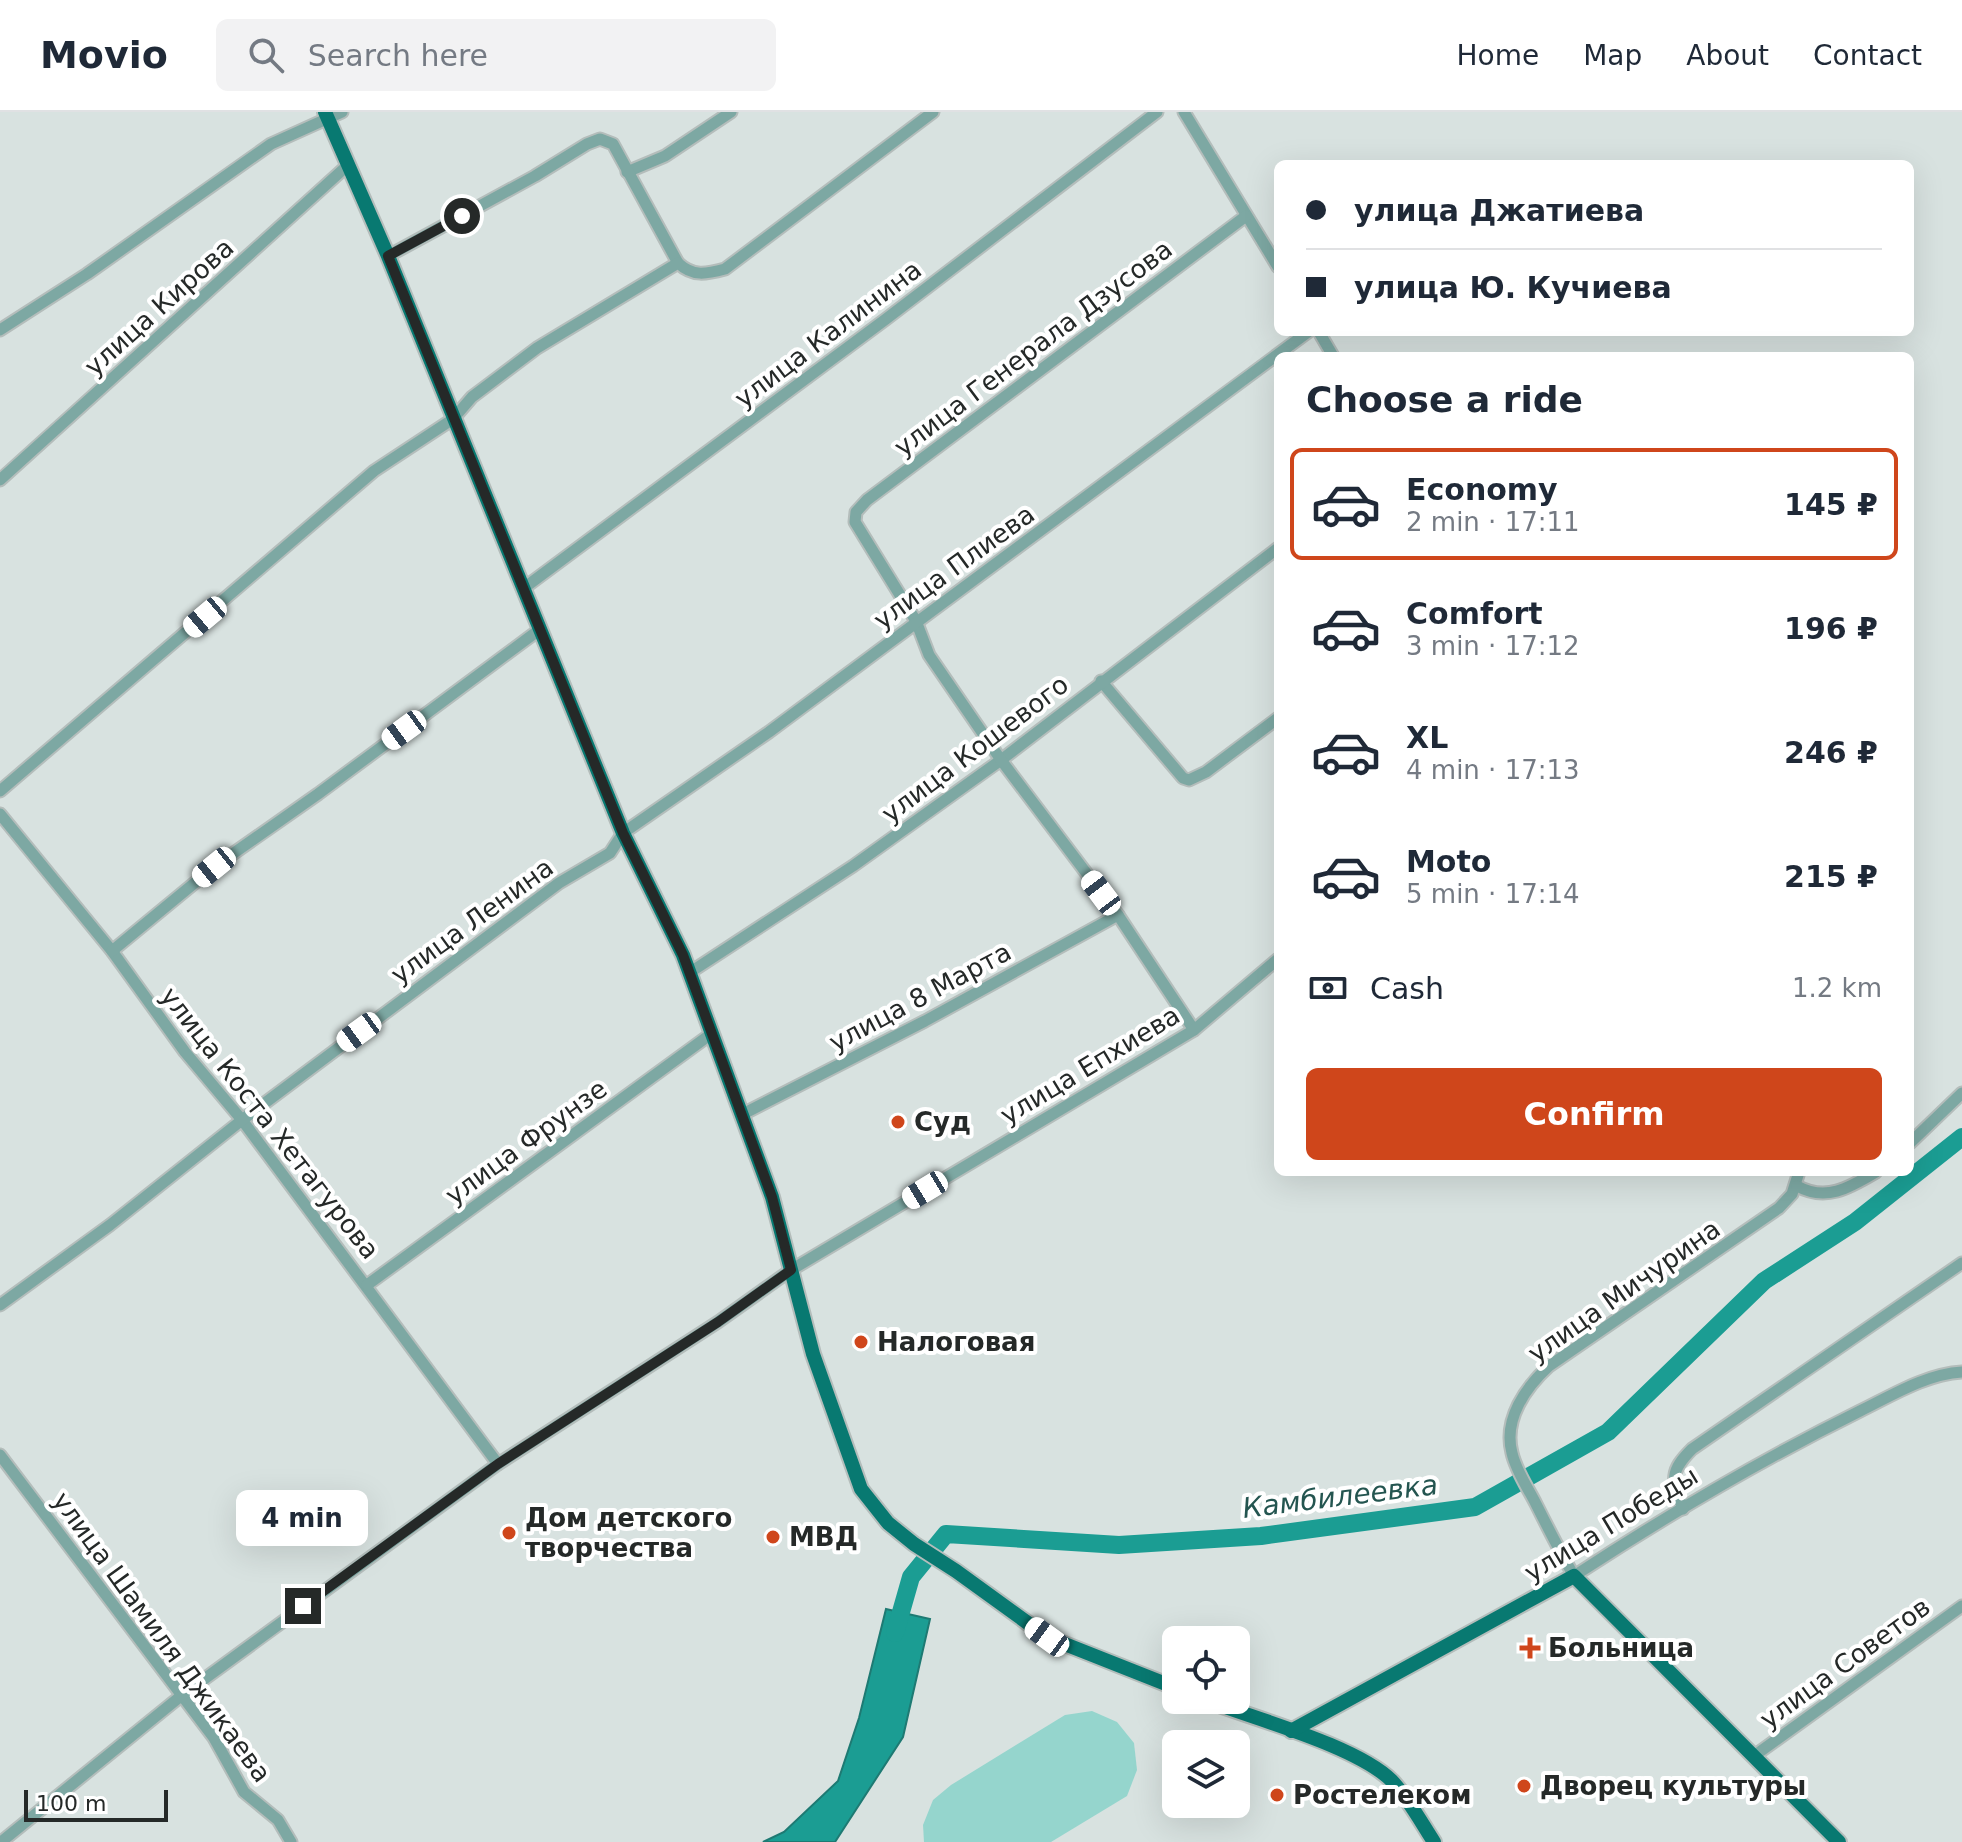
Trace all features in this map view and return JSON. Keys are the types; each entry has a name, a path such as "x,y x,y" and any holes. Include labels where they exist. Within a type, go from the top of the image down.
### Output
{"main road":[{"path":"327,116 388,256 623,833 689,973 772,1197 813,1354 861,1489 888,1523 914,1544 1047,1637 1162,1682"},
{"path":"1574,1576 1839,1842"},
{"name":"улица Победы","path":"1291,1731 1574,1576"},
{"path":"1244,1714 1370,1764 1392,1782 1434,1842"}],"street":[{"path":"0,330 87,274 271,144 327,116 342,112"},
{"path":"627,172 665,156 731,112"},
{"path":"388,256 600,139 613,144 678,263 688,272 705,274 725,269 933,112"},
{"name":"улица Калинина","path":"524,588 886,319 1157,112"},
{"path":"1184,112 1274,261"},
{"name":"улица Кирова","path":"0,480 348,165"},
{"name":"улица Генерала Дзусова","path":"916,621 863,539 855,522 856,512 867,500 1246,216"},
{"path":"0,791 374,471 453,419 472,397 537,348 678,263"},
{"name":"улица Плиева","path":"1281,352 1303,336"},
{"name":"улица Плиева","path":"623,833 769,732 1274,357"},
{"name":"улица Кошевого","path":"689,973 853,866 1001,760 1274,551"},
{"path":"916,621 929,655 1001,760 1118,915 1194,1030"},
{"path":"112,951 214,867 539,630"},
{"path":"1101,681 1183,778 1189,780 1206,772 1274,721"},
{"name":"улица Коста Хетагурова","path":"0,814 112,951 185,1052 242,1120 498,1464"},
{"name":"улица Ленина","path":"0,1305 110,1225 242,1120 559,883 610,853 623,833"},
{"name":"улица 8 Марта","path":"741,1115 925,1021 1118,915"},
{"name":"улица Епхиева","path":"1,1842 181,1696 498,1464 718,1322 791,1270 1194,1030 1274,962"},
{"name":"улица Фрунзе","path":"367,1285 711,1034"},
{"path":"1914,1136 1962,1093"},
{"path":"1798,1176 1797,1186 1811,1194 1831,1193 1867,1176"},
{"name":"улица Мичурина","path":"1574,1576 1516,1466 1510,1440 1515,1412 1534,1380 1610,1322 1779,1208 1797,1186"},
{"path":"1683,1509 1674,1475 1676,1465 1692,1449 1962,1263"},
{"name":"улица Победы","path":"1574,1576 1789,1446 1915,1385 1962,1372"},
{"name":"улица Шамиля Джикаева","path":"0,1455 214,1738 244,1792 278,1820 291,1842"},
{"name":"улица Советов","path":"1754,1756 1962,1606"}],"shaded area":[{"path":"886,1609 930,1619 903,1737 835,1842 763,1842 784,1832 838,1781 859,1718"},
{"path":"1092,1711 1117,1722 1134,1743 1137,1770 1127,1796 1051,1842 924,1842 923,1825 933,1800 951,1785 1065,1715"}],"waterway":[{"name":"Камбилеевка","path":"1914,1175 1962,1137"},
{"name":"Камбилеевка","path":"895,1633 911,1577 946,1534 1119,1545 1261,1536 1475,1507 1608,1432 1764,1281 1855,1222 1913,1176"}],"place":[{"name":"Суд","path":"898,1122"},
{"name":"Налоговая","path":"861,1342"},
{"name":"Дом детского творчества","path":"509,1533"},
{"name":"МВД","path":"773,1537"},
{"name":"Больница","path":"1530,1648"},
{"name":"Дворец культуры","path":"1524,1786"},
{"name":"Ростелеком","path":"1277,1795"}],"route":[{"path":"303,1606 498,1464 718,1322 791,1270 772,1197 683,955 623,833 388,256 462,216"}]}
